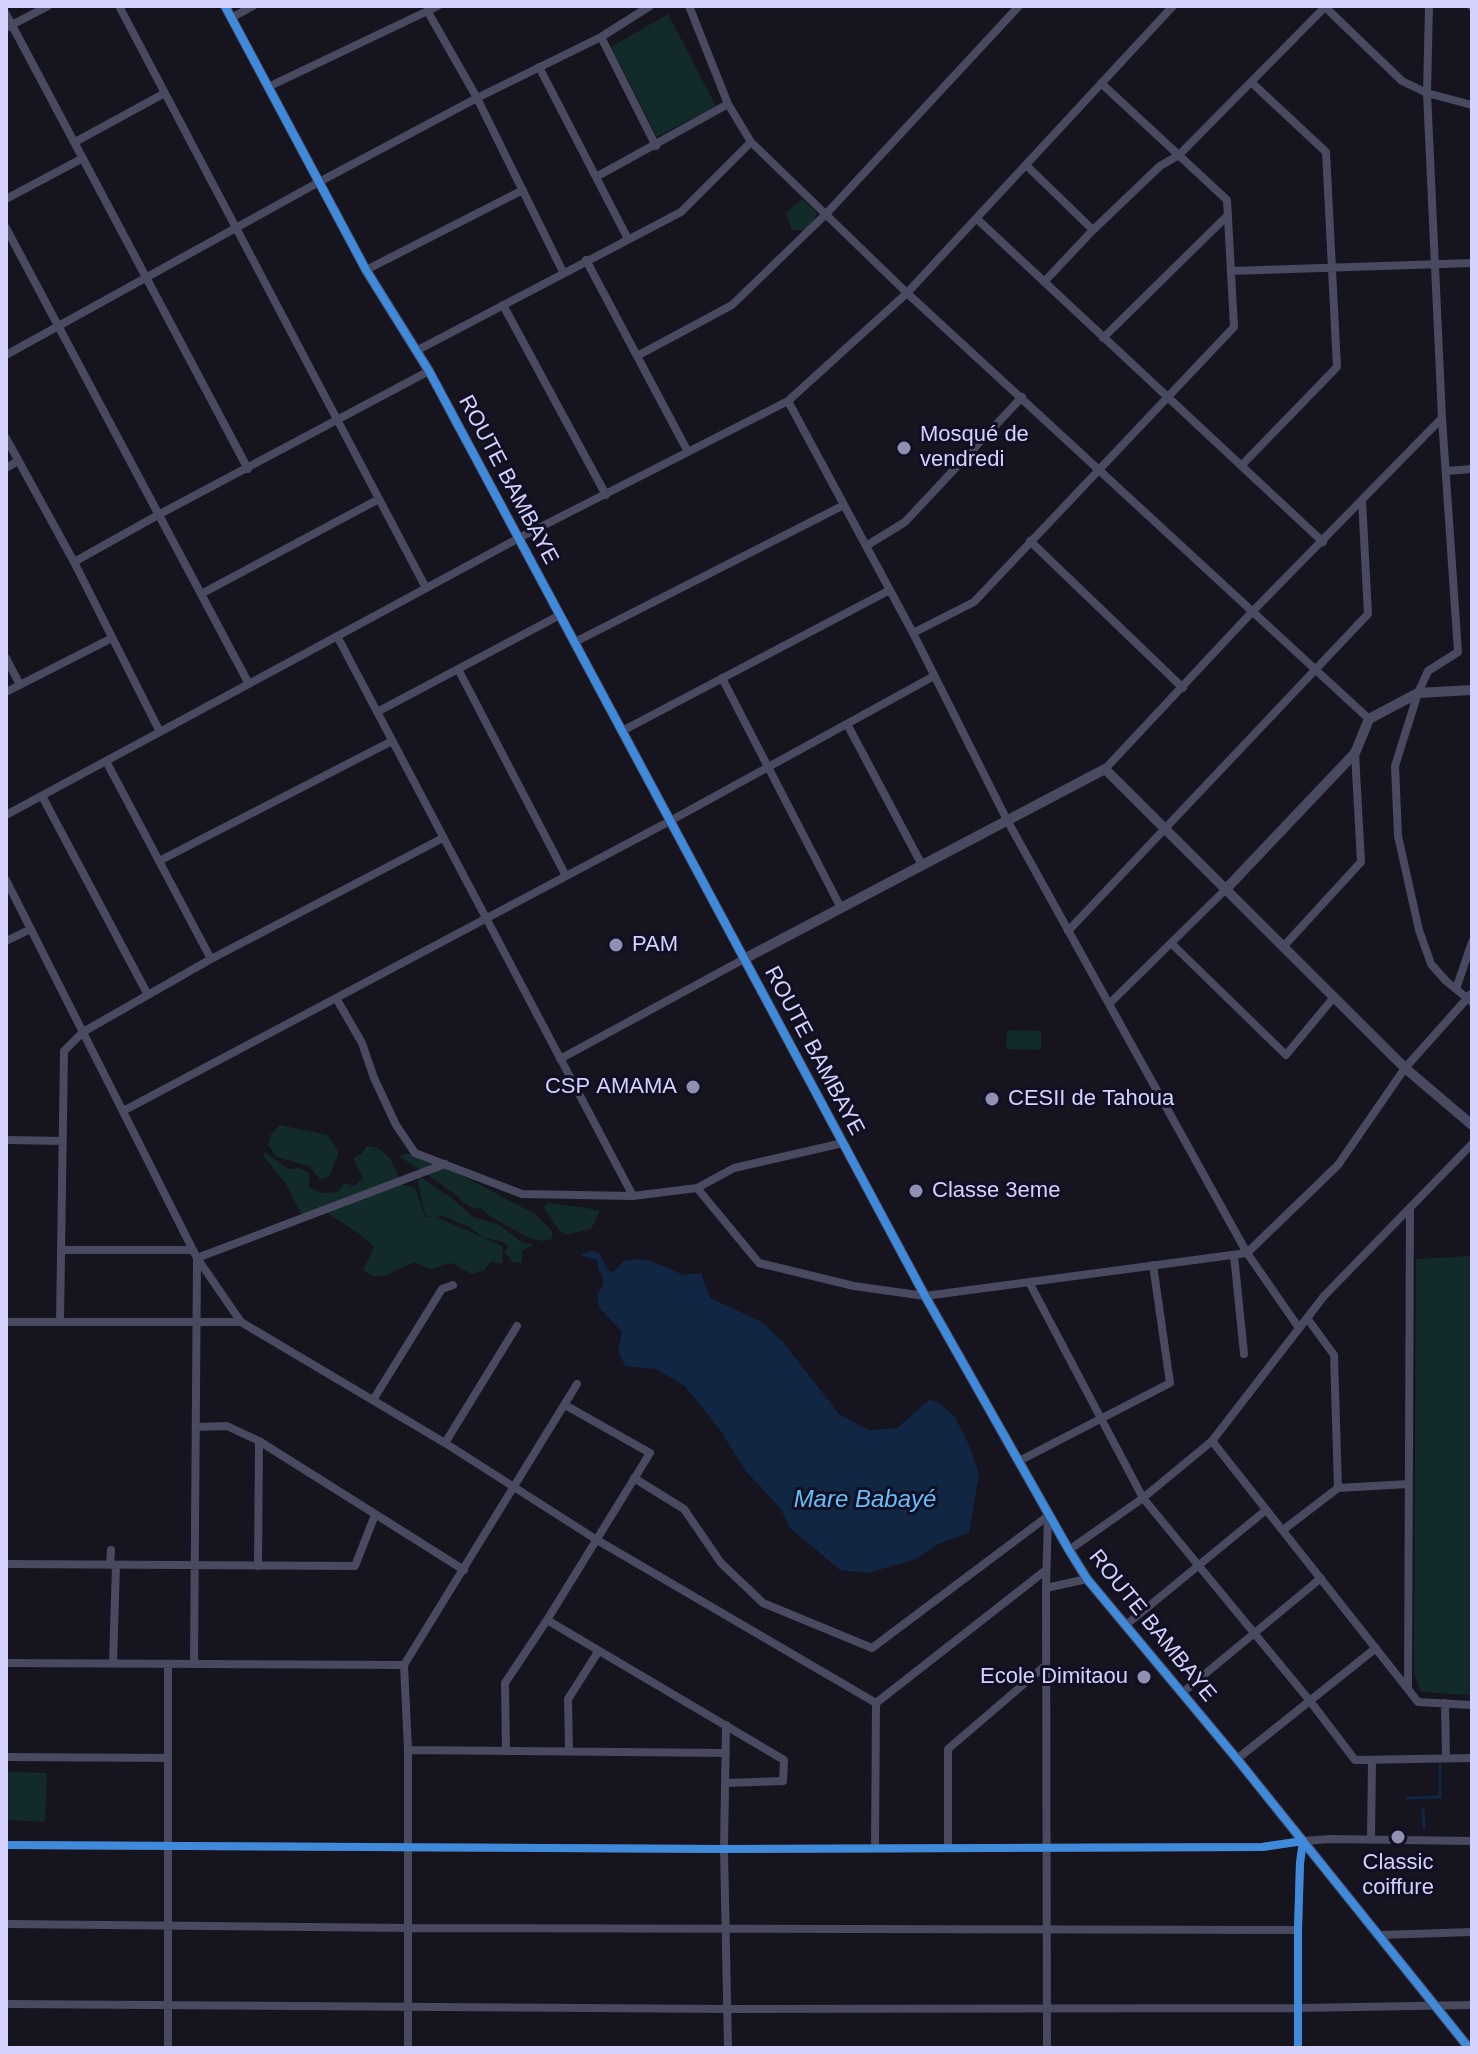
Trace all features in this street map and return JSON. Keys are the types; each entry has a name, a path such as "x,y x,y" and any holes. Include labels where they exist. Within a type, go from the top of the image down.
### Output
{"street":[{"path":"9,27 48,6"},
{"path":"119,6 426,588"},
{"name":"ROUTE BAMBAYE","path":"225,6 366,270 429,371 925,1296 1048,1516 1087,1579 1237,1759 1469,2048"},
{"path":"231,18 253,6"},
{"path":"268,87 438,6"},
{"path":"6,355 319,182 477,98 601,37 650,6"},
{"path":"689,6 728,104 751,142 907,293 1369,719"},
{"path":"637,356 732,305 826,214 1019,6"},
{"path":"6,815 519,538 788,401 907,293 1173,6"},
{"path":"1044,282 1160,166 1179,155 1325,6 1402,81 1427,93 1472,105"},
{"path":"697,1188 759,1263 854,1286 925,1296 1247,1253 1338,1165 1405,1068 1471,997 1456,989 1431,964 1419,930 1398,836 1395,766 1428,671 1458,652 1442,418 1427,93 1429,6"},
{"path":"428,12 477,98 563,272"},
{"path":"6,14 9,27 148,277 248,469"},
{"path":"601,37 656,146"},
{"path":"539,67 628,239"},
{"path":"1241,466 1337,367 1326,152 1251,82"},
{"path":"913,633 974,602 1234,327 1227,200 1101,83"},
{"path":"75,142 165,93"},
{"path":"596,177 728,104"},
{"path":"416,351 681,212 751,142"},
{"path":"6,199 83,158"},
{"path":"1026,165 1093,230"},
{"path":"366,270 523,190"},
{"path":"1103,338 1228,215"},
{"path":"977,219 1323,542"},
{"path":"6,228 249,684"},
{"path":"586,260 688,452"},
{"path":"1231,271 1472,263"},
{"path":"503,305 606,495"},
{"path":"74,562 429,371"},
{"path":"866,546 905,522 1022,397"},
{"path":"788,401 1068,931 1247,1253 1299,1328"},
{"path":"560,1059 1105,769 1252,612 1442,418"},
{"path":"6,438 74,562 160,732"},
{"path":"6,468 18,461"},
{"path":"1447,471 1472,469"},
{"path":"201,594 379,499"},
{"path":"1068,931 1368,614 1362,500"},
{"path":"575,642 844,505"},
{"path":"1030,541 1183,688"},
{"path":"622,731 890,590"},
{"path":"377,712 560,615"},
{"path":"337,636 633,1196"},
{"path":"6,692 112,638"},
{"path":"6,658 20,685"},
{"path":"458,669 566,876"},
{"path":"123,1111 670,821 934,676"},
{"path":"722,678 841,908"},
{"path":"1109,1004 1226,889 1355,753 1369,719 1418,693 1472,690"},
{"path":"847,724 922,865"},
{"path":"159,861 392,741"},
{"path":"1283,947 1361,862 1355,753"},
{"path":"106,761 211,959"},
{"path":"1105,769 1405,1068 1472,1125"},
{"path":"42,796 148,995"},
{"path":"60,1322 64,1051 83,1032 211,959 443,838"},
{"path":"6,880 195,1254 241,1322 445,1443 597,1540 876,1703"},
{"path":"6,941 31,929"},
{"path":"1456,989 1472,942"},
{"path":"1171,943 1286,1055 1334,997"},
{"path":"336,998 362,1043 396,1125 415,1153 522,1194 633,1196 697,1188 734,1168 843,1143"},
{"path":"6,1140 63,1141"},
{"path":"1069,1550 1143,1498 1212,1441 1324,1296 1472,1144"},
{"path":"61,1250 195,1254 445,1164"},
{"path":"1408,1688 1410,1207"},
{"path":"194,1664 195,1254"},
{"path":"1234,1255 1244,1354"},
{"path":"1019,1461 1170,1383 1153,1265"},
{"path":"1029,1282 1143,1498 1355,1760 1472,1758"},
{"path":"373,1400 442,1289 453,1285"},
{"path":"1307,1318 1334,1355 1338,1488"},
{"path":"6,1322 241,1322"},
{"path":"445,1443 517,1326"},
{"path":"408,2048 408,1750 404,1665 577,1384"},
{"path":"506,1751 505,1683 650,1453 565,1405"},
{"path":"196,1427 227,1426 259,1441 464,1570"},
{"path":"258,1566 259,1441"},
{"path":"1212,1441 1418,1702 1472,1705"},
{"path":"634,1478 684,1509 721,1563 763,1603 872,1648 1048,1516"},
{"path":"1283,1530 1338,1488 1409,1484"},
{"path":"1126,1625 1266,1510"},
{"path":"6,1564 355,1566 375,1515"},
{"path":"1047,2048 1048,1516"},
{"path":"111,1550 113,1663"},
{"path":"876,1703 1046,1570"},
{"path":"1182,1693 1321,1578"},
{"path":"1046,1588 1087,1579"},
{"path":"547,1620 784,1760 783,1781 727,1783"},
{"path":"1237,1759 1376,1648"},
{"path":"569,1751 568,1699 598,1652"},
{"path":"6,1663 404,1665"},
{"path":"168,1664 168,2048"},
{"path":"948,1848 948,1749 1046,1665"},
{"path":"875,1848 876,1703"},
{"path":"1445,1703 1446,1758"},
{"path":"726,1725 724,1849 728,1928 728,2048"},
{"path":"408,1750 726,1753"},
{"path":"6,1757 168,1758"},
{"path":"1371,1839 1372,1760"},
{"path":"6,1845 724,1849 1262,1847 1303,1841 1371,1839 1472,1841"},
{"path":"1298,2048 1298,1930 1303,1841"},
{"path":"6,1924 1298,1930"},
{"path":"1380,1935 1472,1932"},
{"path":"6,2004 728,2009 1472,2005"}],"green space":[{"path":"668,14 716,106 657,137 611,47"},
{"path":"802,199 817,213 810,230 792,230 786,213"},
{"path":"1007,1030 1041,1031 1041,1050 1006,1049"},
{"path":"280,1125 328,1135 339,1152 329,1177 320,1179 309,1166 277,1157 268,1145 271,1134"},
{"path":"367,1146 378,1148 390,1158 403,1185 415,1187 425,1217 431,1217 425,1215 419,1176 473,1217 498,1224 523,1243 535,1244 522,1251 522,1263 513,1262 505,1252 508,1246 502,1242 483,1237 467,1226 442,1216 436,1217 503,1246 502,1264 491,1262 483,1271 471,1274 452,1263 430,1269 414,1262 385,1276 372,1276 363,1270 374,1247 327,1213 304,1219 285,1183 263,1155 265,1152 289,1169 298,1168 310,1173 309,1187 322,1193 338,1192 344,1183 355,1186 363,1178 353,1158"},
{"path":"407,1153 438,1163 535,1214 552,1231 552,1239 529,1238 481,1208 475,1209 464,1203 399,1156"},
{"path":"548,1203 600,1211 591,1229 566,1235 559,1230 544,1207"},
{"path":"1472,1256 1472,1695 1421,1692 1414,1674 1416,1259"},
{"path":"6,1772 47,1773 45,1822 6,1820"}],"water":[{"name":"Mare Babayé","path":"592,1250 600,1254 608,1271 613,1272 624,1261 638,1259 684,1275 701,1273 710,1298 762,1322 783,1342 840,1415 869,1430 897,1428 929,1400 938,1402 955,1417 979,1474 969,1533 938,1544 916,1559 868,1573 840,1570 789,1527 781,1509 746,1471 720,1430 685,1386 656,1369 625,1366 618,1350 622,1332 599,1307 597,1294 603,1285 603,1276 597,1260 580,1255"}],"waterway":[{"path":"1407,1798 1440,1797 1440,1765"},
{"path":"1423,1810 1424,1828"}],"cycle path":[{"path":"225,6 366,270 429,371 925,1296 1069,1550 1087,1579 1237,1759 1469,2048"},
{"path":"6,1845 724,1849 1262,1847 1303,1841 1298,1930 1298,2048"}],"place":[{"name":"Mosqué de vendredi","path":"904,448"},
{"name":"PAM","path":"616,945"},
{"name":"CSP AMAMA","path":"693,1087"},
{"name":"CESII de Tahoua","path":"992,1099"},
{"name":"Classe 3eme","path":"916,1191"},
{"name":"Ecole Dimitaou","path":"1144,1677"},
{"name":"Classic coiffure","path":"1398,1837"}]}
